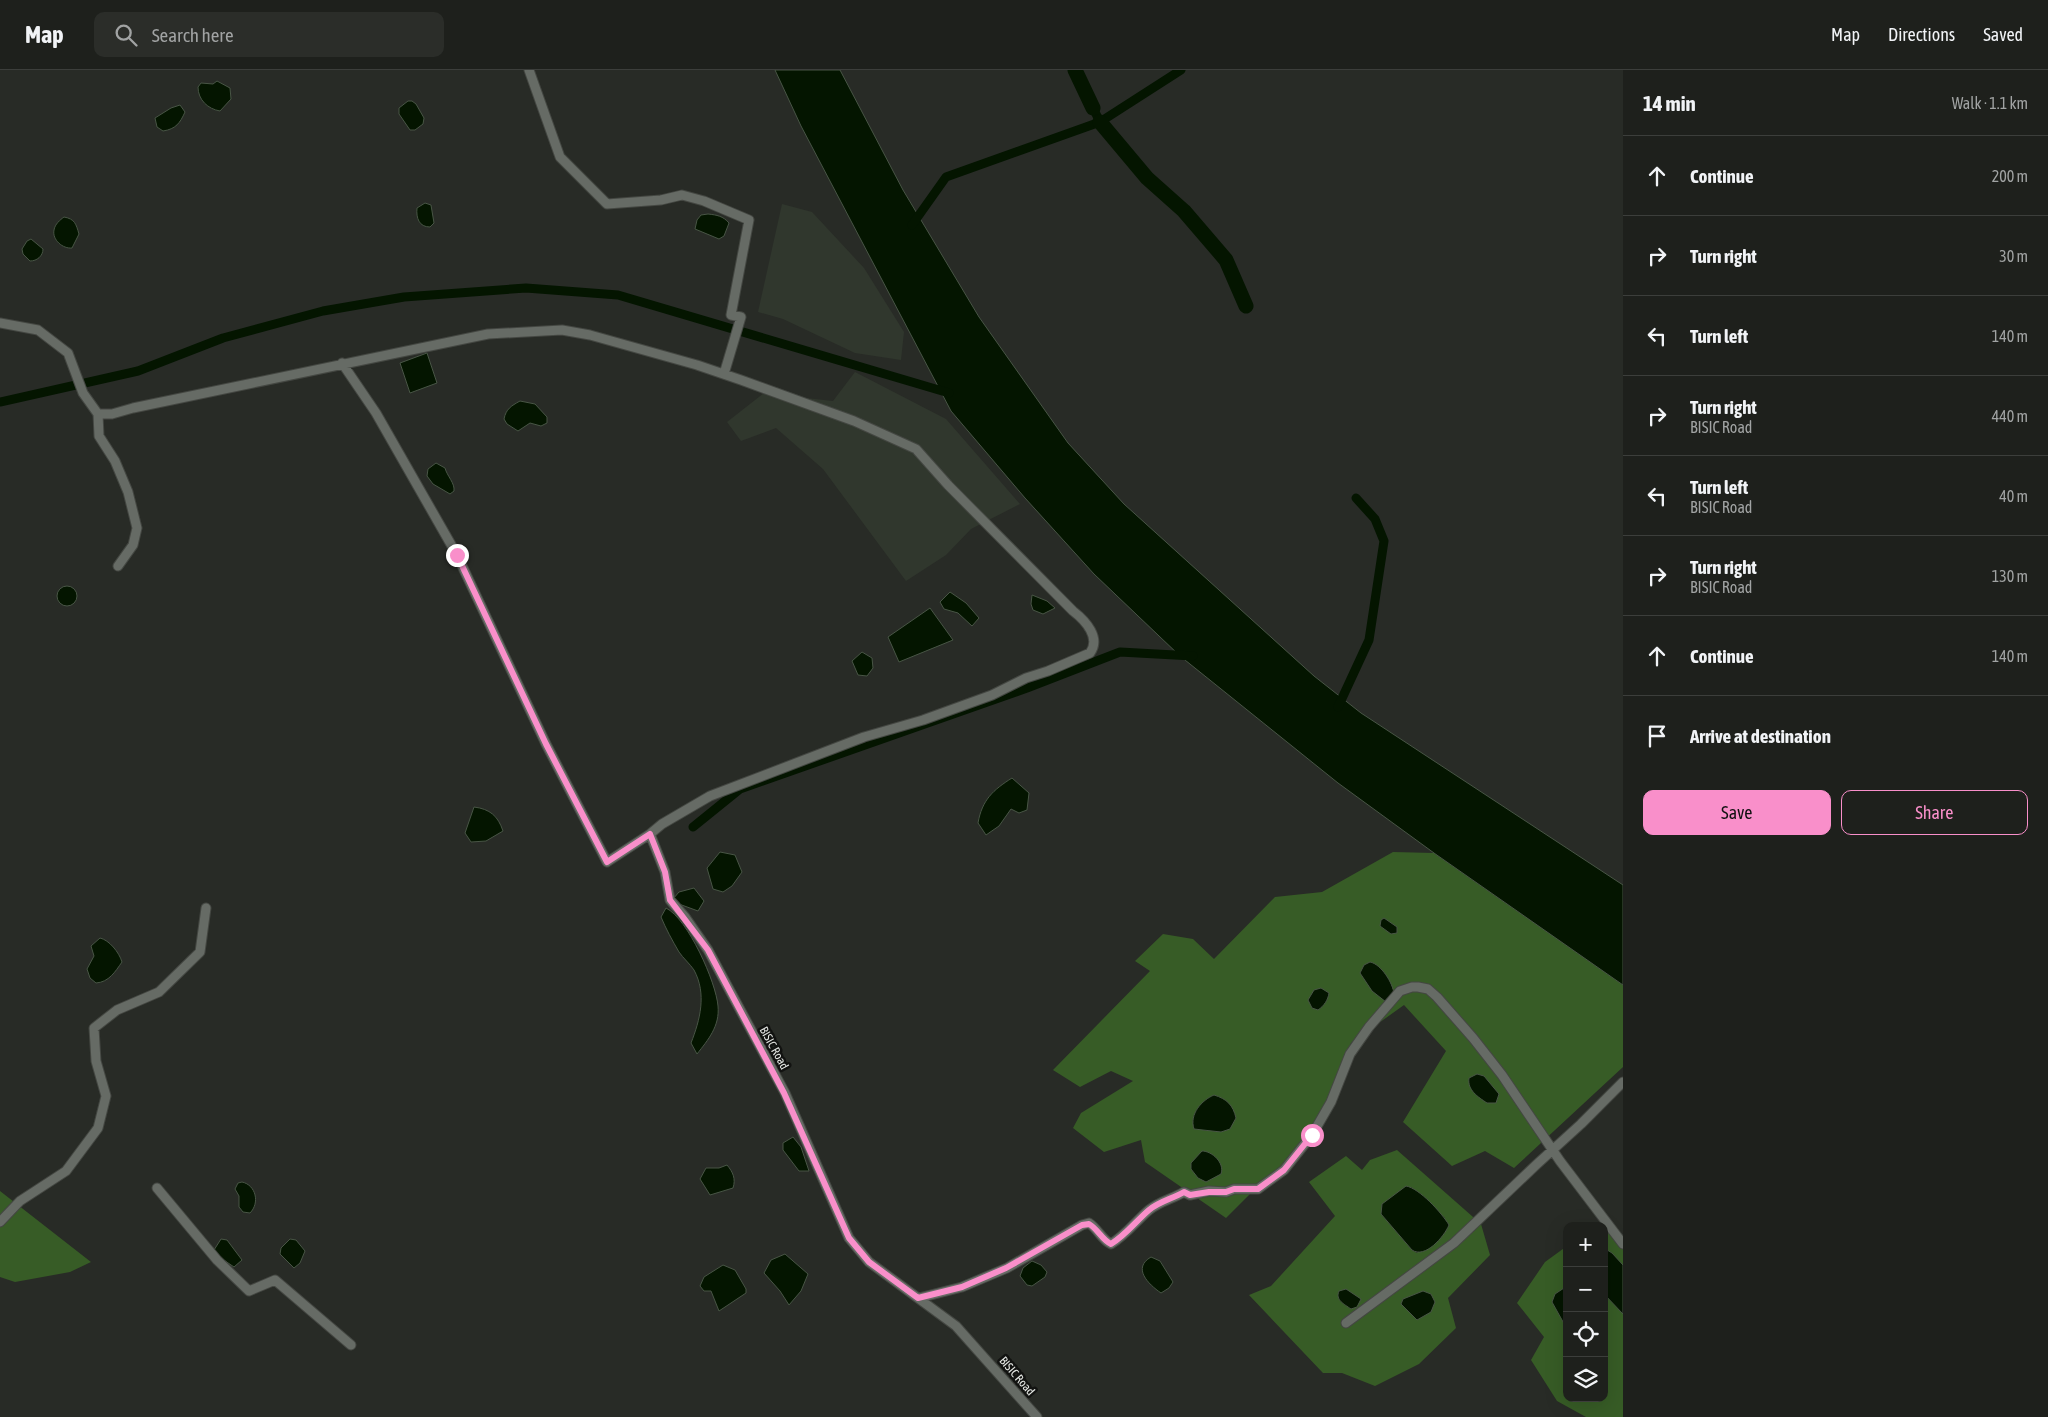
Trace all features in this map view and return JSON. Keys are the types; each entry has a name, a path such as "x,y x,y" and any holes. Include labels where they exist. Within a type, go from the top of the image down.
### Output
{"street":[{"path":"529,70 560,157 606,204 661,200 682,195 704,201 749,220 731,315 741,317 724,374"},
{"path":"0,323 38,330 68,353 83,393 98,414 99,436 115,461 128,492 137,528 134,545 118,566"},
{"path":"98,414 112,414 132,408 275,380 342,363 488,334 562,330 628,346 724,374 854,421 916,448 948,486 1082,618 1092,632 1095,642 1094,647 1090,653 1026,678 992,695 923,720 864,737 710,796 607,862 534,717 457,555 376,413 342,363"},
{"name":"BISIC Road","path":"650,834 665,872 670,900 708,950 784,1093 849,1238 869,1262 956,1326 1037,1417"},
{"path":"0,1222 20,1201 66,1171 98,1128 106,1096 96,1061 94,1028 117,1010 160,992 200,952 206,908"},
{"path":"918,1298 962,1287 999,1272 1082,1225 1089,1224 1094,1227 1106,1242 1111,1244 1122,1238 1149,1211 1163,1201 1184,1192 1190,1195 1226,1192 1234,1189 1258,1189 1284,1170 1300,1151 1312,1135 1331,1102 1350,1054 1385,1007 1400,991 1412,986 1428,989 1438,996 1502,1075 1553,1149 1623,1244"},
{"path":"1346,1323 1454,1243 1623,1082"},
{"path":"157,1188 217,1260 249,1291 275,1280 351,1345"}],"shaded area":[{"path":"775,70 840,70 903,190 979,317 1068,443 1124,504 1314,676 1361,713 1623,885 1623,985 1434,853 1338,783 1180,656 1094,574 1025,498 951,411 801,126"},
{"path":"217,81 230,88 231,99 220,111 205,103 198,92 198,87 201,83 213,84"},
{"path":"408,101 416,104 424,118 423,124 415,130 410,130 399,114 399,108"},
{"path":"180,105 185,112 177,125 163,131 157,127 155,118"},
{"path":"425,203 431,205 434,223 430,227 421,224 417,215 417,208"},
{"path":"782,204 812,212 864,268 904,332 901,360 855,353 783,319 758,312"},
{"path":"701,215 720,216 729,223 724,236 719,239 695,229 697,220"},
{"path":"64,217 74,222 79,234 72,248 62,245 56,240 54,234 55,226"},
{"path":"31,239 43,249 39,258 30,261 23,254 22,249 27,241"},
{"path":"427,353 437,383 410,393 400,363"},
{"path":"855,372 946,419 1020,504 971,529 946,555 906,581 823,469 776,428 741,441 727,422 773,386 806,398 833,401"},
{"path":"520,401 535,404 547,417 547,423 541,426 530,423 518,431 507,424 504,419 506,413"},
{"path":"436,463 445,468 452,482 454,491 450,494 433,484 427,476 428,469"},
{"path":"67,586 74,589 77,596 74,603 67,606 60,603 57,596 60,589"},
{"path":"950,592 966,603 979,618 972,626 958,613 944,609 940,602"},
{"path":"1032,595 1047,601 1055,608 1043,614 1033,610 1031,604"},
{"path":"930,608 953,640 899,662 888,637"},
{"path":"862,652 872,658 873,668 867,676 858,675 852,661"},
{"path":"1012,778 1029,793 1027,810 1019,813 1011,809 999,826 986,835 978,823 982,808 994,791"},
{"path":"474,807 485,809 493,814 499,821 503,831 486,841 471,842 465,833"},
{"path":"720,852 735,855 742,872 732,886 723,892 713,889 707,868"},
{"path":"694,888 704,901 698,911 679,904 673,899 679,892"},
{"path":"666,908 674,914 692,938 706,967 716,995 718,1006 717,1020 709,1038 697,1054 691,1043 701,1007 700,988 694,970 679,952 661,917"},
{"path":"1384,918 1397,927 1397,933 1391,934 1380,926 1381,920"},
{"path":"100,938 107,941 113,947 119,954 122,962 108,979 96,983 90,978 87,969 94,956 91,946"},
{"path":"1370,962 1382,970 1391,985 1394,994 1386,1002 1372,991 1360,973 1364,965"},
{"path":"1321,988 1329,993 1325,1003 1318,1010 1312,1008 1308,1000 1314,990"},
{"path":"1477,1074 1484,1076 1499,1094 1496,1103 1487,1103 1471,1090 1469,1078"},
{"path":"1214,1095 1223,1098 1233,1109 1236,1118 1230,1129 1221,1132 1194,1129 1193,1118 1195,1113 1205,1100"},
{"path":"793,1137 801,1147 809,1171 799,1171 783,1150 783,1143"},
{"path":"1202,1151 1210,1153 1217,1158 1222,1170 1221,1174 1206,1182 1198,1178 1191,1169 1191,1163"},
{"path":"727,1165 733,1176 733,1188 710,1195 700,1179 706,1168 719,1168"},
{"path":"242,1182 251,1187 255,1195 255,1204 250,1213 243,1212 239,1207 239,1196 235,1189 238,1183"},
{"path":"1406,1186 1423,1196 1436,1208 1449,1225 1439,1241 1423,1252 1412,1250 1381,1214 1382,1204"},
{"path":"221,1239 227,1240 242,1260 234,1267 218,1256 214,1250"},
{"path":"290,1239 296,1240 305,1251 300,1263 294,1268 280,1254 281,1248"},
{"path":"1608,1250 1623,1265 1623,1314 1608,1298"},
{"path":"785,1254 808,1274 801,1291 789,1305 780,1291 764,1273 771,1260"},
{"path":"1151,1257 1160,1261 1173,1282 1169,1288 1161,1293 1147,1281 1142,1271 1145,1261"},
{"path":"1032,1261 1041,1265 1047,1272 1045,1277 1032,1286 1027,1285 1020,1276 1023,1268"},
{"path":"723,1265 735,1270 746,1289 746,1293 719,1311 711,1291 704,1291 700,1286 704,1277"},
{"path":"1346,1289 1361,1299 1357,1307 1351,1309 1339,1299 1339,1291"},
{"path":"1563,1289 1563,1322 1552,1302 1555,1294"},
{"path":"1423,1291 1431,1294 1435,1302 1431,1312 1417,1320 1401,1304 1403,1299"}],"green space":[{"path":"1393,852 1434,853 1623,985 1623,1067 1514,1168 1485,1151 1452,1166 1403,1122 1446,1051 1404,1005 1351,1043 1323,1116 1283,1169 1250,1194 1226,1218 1145,1162 1141,1140 1104,1152 1073,1128 1081,1113 1133,1081 1111,1071 1080,1087 1053,1070 1150,971 1135,961 1163,934 1193,939 1214,959 1275,897 1322,892"},
{"path":"1397,1150 1481,1224 1490,1255 1448,1298 1456,1328 1419,1364 1375,1386 1342,1373 1323,1373 1249,1295 1271,1286 1335,1216 1309,1182 1346,1156 1362,1170 1370,1160","holes":["1411,1187 1445,1218 1417,1253 1412,1250 1381,1214"]},
{"path":"0,1191 91,1262 70,1272 15,1282 0,1277"},
{"path":"1608,1229 1623,1248 1623,1417 1586,1417 1557,1401 1531,1360 1544,1337 1517,1303 1545,1262 1563,1249 1563,1402 1608,1402"}],"waterway":[{"path":"1075,70 1093,108"},
{"path":"1100,122 1181,70"},
{"path":"912,225 946,177 1100,122 1093,108"},
{"path":"1100,122 1147,178 1184,211 1226,260 1246,306"},
{"path":"0,402 138,371 223,338 323,311 404,297 526,288 618,295 949,393"},
{"path":"1338,707 1369,640 1384,541 1375,519 1356,498"},
{"path":"693,827 740,789 1027,688 1120,652 1193,656"}],"route":[{"path":"457,555 546,744 607,862 650,834 665,872 670,900 685,917 708,950 784,1093 849,1238 869,1262 918,1298 962,1287 1006,1268 1082,1225 1089,1224 1094,1227 1106,1242 1111,1244 1122,1238 1149,1211 1163,1201 1184,1192 1190,1195 1226,1192 1234,1189 1258,1189 1284,1170 1312,1135"}]}
